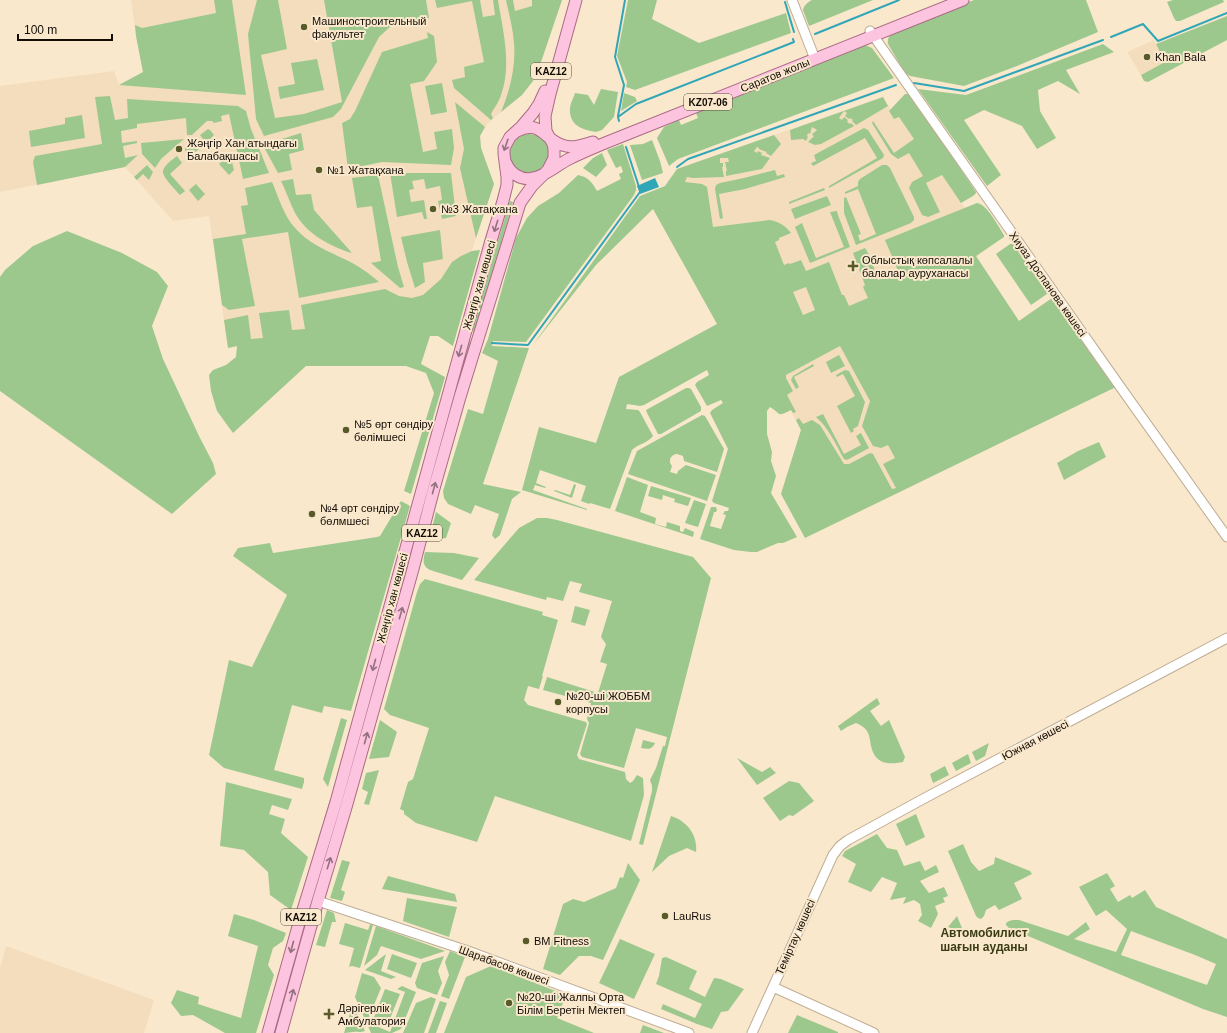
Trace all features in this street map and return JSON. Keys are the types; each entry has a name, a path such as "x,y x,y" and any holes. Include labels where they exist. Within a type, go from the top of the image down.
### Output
{"main road":[{"name":"Жәңгір хан көшесі","path":"268,1033 299,923 336,802 454,373 503,202 507,185 504,154 506,142 529,118 545,93 571,0"},
{"name":"Жәңгір хан көшесі","path":"281,1033 318,900 347,804 477,338 517,210 527,191 551,166 555,153 553,144 548,136 545,126 546,111 576,0"},
{"name":"Саратов жолы","path":"545,173 568,160 605,143 872,33 947,0"},
{"name":"Саратов жолы","path":"548,136 554,142 564,146 586,144 813,54 963,0"},
{"path":"515,132 526,128 532,128 548,136"},
{"path":"505,161 514,174 524,178 535,178 545,173"}],"street":[{"path":"792,0 813,54"},
{"name":"Хиуаз Доспанова көшесі","path":"872,33 1227,537"},
{"name":"Южная көшесі","path":"843,843 937,791 1227,638"},
{"name":"Теміртау көшесі","path":"752,1033 832,855 843,843"},
{"name":"Шарабасов көшесі","path":"318,900 468,951 689,1033"},
{"path":"773,987 874,1033"}],"shaded area":[{"path":"131,0 562,0 533,81 522,95 488,123 480,136 481,148 494,184 468,262 402,313 228,348 209,216 173,221 125,167 0,192 0,86 114,71 119,85 143,73"},
{"name":"Khan Bala","path":"1154,40 1165,62 1141,75 1127,52"},
{"name":"Облыстық көпсалалы балалар ауруханасы","path":"883,97 895,116 901,113 991,246 976,257 1019,321 1034,310 1087,385 921,276 772,358 685,182 687,177 694,163"},
{"path":"916,291 995,441 805,530 782,490 801,430 771,374"},
{"path":"6,946 154,1000 144,1033 0,1033 0,968"}],"green space":[{"path":"214,0 232,0 246,95 119,85 143,72 135,25 142,28 216,13"},
{"path":"257,0 278,0 287,49 261,55 275,118 304,114 342,102 324,0 426,0 429,18 391,26 379,37 341,109 333,117 264,136 256,119 248,34"},
{"path":"435,0 480,0 483,17 495,15 493,0 498,0 506,48 506,72 501,95 491,114 493,118 491,120 454,88 452,80 465,77 464,67 484,62 472,1 437,8"},
{"path":"506,0 513,0 515,11 532,6 532,0 562,0 533,81 522,95 501,112 510,87 514,61 511,22"},
{"path":"628,0 657,0 652,19 699,43 786,13 791,33 635,90 626,87 627,82 617,56"},
{"path":"812,0 873,0 809,26 803,10 806,4"},
{"path":"974,0 1086,0 1098,32 1017,66 964,86 910,76 905,73 888,44 888,38 890,35 895,31"},
{"path":"1173,0 1223,0 1224,2 1180,21 1176,21 1167,2"},
{"path":"1227,16 1227,40 1148,82 1144,81 1141,75 1165,62 1156,44"},
{"path":"427,32 434,36 437,62 424,81 410,84 423,152 437,149 434,132 452,129 454,148 451,165 382,162 348,169 342,123 350,119 355,111 382,52 428,38"},
{"path":"863,44 872,48 894,78 678,159 669,166 657,138 664,127 679,120 681,125 698,118 696,113"},
{"path":"1103,44 1114,52 1066,70 1080,94 1058,81 1038,90 1040,111 1056,138 1037,149 1022,126 984,110 964,120 1001,175 987,186 918,89 966,95"},
{"path":"317,59 324,90 280,99 278,87 295,84 291,63"},
{"path":"442,83 447,112 431,115 425,86"},
{"path":"601,89 618,92 614,117 602,130 596,132 579,127 573,121 570,112 575,93 588,95 594,105"},
{"path":"624,93 635,97 637,101 621,111"},
{"path":"905,94 909,94 914,99 976,192 973,196 961,203 942,175 926,183 940,212 928,217 922,215 909,188 912,182 923,176 909,153 898,159 891,154 872,123 873,121 894,153 914,139 899,117 894,119 889,111"},
{"path":"110,96 115,120 128,118 127,99 238,106 246,111 251,129 269,173 243,179 229,114 221,116 222,121 214,123 212,121 207,121 192,135 187,135 186,118 137,124 137,128 121,131 122,143 137,141 137,143 123,146 125,158 138,155 125,167 37,185 33,162 35,156 102,144 95,97"},
{"path":"883,97 888,106 856,125 852,121 853,120 845,116 847,113 844,111 839,118 842,120 844,117 848,120 847,122 854,126 821,144 815,145 808,142 817,130 812,127 810,134 808,133 806,141 803,139 791,140 790,130"},
{"path":"455,102 485,127 480,136 481,148 494,184 476,238 460,168 464,149"},
{"path":"82,115 85,138 31,147 29,131 65,124 65,118"},
{"path":"864,128 868,130 884,155 883,158 829,188 829,186 877,158 865,138 813,166 811,163 816,161 814,155"},
{"path":"208,129 214,135 206,143 200,135"},
{"path":"301,133 304,150 289,154 292,170 278,173 265,149 269,143"},
{"path":"529,134 537,136 543,140 547,146 549,154 547,162 543,168 537,172 529,174 521,172 515,168 511,162 509,154 511,146 515,140 521,136"},
{"path":"774,135 781,144 771,156 766,153 767,152 757,147 754,151 757,153 758,151 762,153 761,155 770,158 762,169 726,176 727,171 725,162 729,162 728,158 720,158 720,163 723,163 722,167 724,177 687,177 685,182 702,184 707,187 713,227 769,220 776,221 784,226 791,233 779,238 779,240 775,242 784,265 801,260 806,271 829,262 842,295 844,295 849,306 868,298 863,287 865,285 853,253 865,248 870,256 878,280 899,273 885,240 977,203 981,204 992,216 1004,237 976,256 1019,321 1052,298 1087,345 1088,351 1093,355 1116,387 805,538 781,494 801,430 796,420 799,418 803,424 812,420 820,425 844,464 849,464 870,453 873,454 892,489 896,488 883,464 895,458 888,445 881,448 873,446 862,426 870,401 840,346 786,375 786,378 793,391 787,395 796,412 793,413 791,410 783,414 779,414 770,407 767,411 767,434 772,452 771,461 776,476 771,493 797,537 757,552 734,550 700,539 711,507 716,507 717,510 714,512 710,526 721,529 726,515 723,514 725,511 728,511 729,508 712,501 728,449 710,413 723,403 721,400 707,406 695,385 697,382 709,375 707,370 644,405 640,406 627,404 626,409 638,410 640,412 653,436 632,450 610,509 581,501 586,486 540,470 536,483 546,487 535,485 533,490 587,510 522,490 539,427 596,443 619,377 717,324 653,209 596,265 533,345 640,196 665,186 677,169","holes":["806,287 815,310 803,315 793,292"]},
{"path":"184,139 161,159 155,168 142,154 141,143"},
{"path":"652,140 663,173 642,180 630,145 643,144"},
{"path":"192,143 199,149 189,157 185,148"},
{"path":"623,144 636,186 634,195 526,342 493,341 492,346 529,348 483,484 521,492 512,499 500,535 495,539 492,535 499,514 475,505 471,514 448,504 444,498 443,491 468,409 483,414 498,361 482,353 488,339 516,238 527,218 538,206 559,193 578,175 589,180 597,191 621,179 619,174 623,172 621,166 616,168 607,150"},
{"path":"602,153 607,165 596,177 583,168 593,158"},
{"path":"230,154 234,170 229,175 219,164"},
{"path":"177,156 182,163 170,174 185,191 180,195 163,174 163,171 167,165"},
{"path":"147,165 153,172 149,180 143,174 137,180 134,177"},
{"path":"882,165 887,165 890,168 914,217 914,220 911,223 856,245 844,213 844,198 846,197 861,234 858,235 860,241 876,234 858,189 845,194 845,192 858,186 860,179"},
{"path":"775,170 777,176 784,174 785,177 745,189 719,194 723,218 720,219 715,189 716,185"},
{"path":"390,173 451,173 456,216 442,219 438,201 442,200 440,186 426,189 424,179 412,181 414,189 409,190 411,202 424,200 427,219 424,219 422,212 397,217"},
{"path":"378,175 398,267 404,287 400,288 371,263 381,261 372,206 357,208 352,178"},
{"path":"293,179 296,195 311,194 314,210 352,253 335,247 319,238 300,220 295,213 281,181"},
{"path":"272,182 288,219 302,235 316,245 367,272 379,282 299,298 288,232 242,239 255,306 229,310 222,305 213,239 246,234 241,206 248,205 245,188"},
{"path":"196,184 205,194 198,201 189,190"},
{"path":"824,188 825,190 789,204 789,202"},
{"path":"827,196 831,205 795,219 791,209"},
{"path":"510,201 513,202 475,332 471,331"},
{"path":"837,211 850,247 810,263 795,227 802,223 816,258 844,247 830,212"},
{"path":"440,230 443,259 423,263 425,282 415,288 401,237"},
{"path":"67,231 122,253 157,272 168,286 152,326 163,359 213,463 216,474 172,514 0,391 0,277 5,270 33,246"},
{"path":"1010,244 1013,244 1046,291 1047,294 1031,305 996,254"},
{"path":"480,250 453,346 438,336 430,336 421,364 445,377 411,494 404,491 434,393 426,373 406,366 306,366 233,433 217,411 211,391 209,375 213,370 226,365 236,357 237,346 228,348 224,320 248,315 251,339 263,338 259,313 289,310 292,330 305,329 301,305 385,289 399,296 412,298 423,295 441,279 452,262 472,251"},
{"path":"468,341 471,342 427,496 425,496"},
{"path":"839,355 845,366 831,373 826,362"},
{"path":"813,364 814,366 794,377 799,387 796,389 791,380 793,376"},
{"path":"845,370 849,371 865,402 858,426 853,429 854,431 851,433 837,406 855,396 843,374 837,377 836,375"},
{"path":"686,388 691,389 701,407 701,411 661,434 658,434 646,410"},
{"path":"823,414 844,454 861,445 856,436 861,433 869,448 847,460 844,459 828,431 816,417"},
{"path":"702,415 705,416 724,449 717,472 684,461 683,456 677,454 670,458 672,466 670,472 677,474 678,471 686,465 716,475 707,501 628,474 637,451"},
{"path":"1099,442 1106,457 1064,480 1057,463 1078,451"},
{"path":"627,477 648,485 640,512 656,518 655,524 666,527 667,522 680,526 680,531 683,532 685,528 694,532 693,537 615,511"},
{"path":"574,484 576,485 572,498 554,491 555,490 570,495"},
{"path":"651,486 691,498 688,506 674,502 675,499 663,495 662,500 648,496"},
{"path":"694,500 706,504 698,527 685,523"},
{"path":"401,501 410,506 351,711 324,706 322,713 292,705 274,770 304,778 302,789 224,768 209,755 229,660 252,667 287,595 233,556 238,548 270,543 273,553 377,537 380,536"},
{"path":"436,512 451,523 446,538 429,540"},
{"path":"420,516 423,517 399,603 396,603"},
{"path":"537,518 557,520 693,557 711,578 643,845 639,844 652,791 650,780 656,768 663,746 665,746 667,737 636,728 624,768 582,757 580,754 589,723 587,719 591,703 543,690 547,677 598,693 607,664 600,662 606,644 601,637 612,601 579,592 582,584 570,581 563,601 547,597 546,600 474,580 519,528"},
{"path":"425,552 454,553 479,558 462,580 427,568 424,562"},
{"path":"425,579 543,612 542,615 558,620 539,689 528,686 524,700 528,705 586,722 587,724 577,755 579,759 625,772 626,779 630,783 637,775 643,778 644,795 631,841 495,796 477,842 416,823 400,809 408,782 413,779 429,728 390,715 384,709 417,592 420,584"},
{"path":"575,606 590,610 585,626 571,622"},
{"path":"395,607 398,608 345,798 341,797"},
{"path":"877,698 880,704 870,711 881,726 889,720 905,757 903,762 887,763 882,762 875,757 867,731 860,725 856,723 841,731 838,726"},
{"path":"341,718 347,720 328,787 323,779"},
{"path":"380,720 397,732 389,757 369,759"},
{"path":"643,740 655,743 653,747 646,749 641,748"},
{"path":"989,743 985,756 976,761 972,752"},
{"path":"968,754 971,763 956,771 952,763"},
{"path":"737,758 762,772 770,767 776,773 757,785"},
{"path":"945,766 949,775 933,783 930,774"},
{"path":"379,770 369,805 364,804 368,792 362,789 366,773"},
{"path":"789,781 799,783 814,801 793,816 789,815 780,821 763,798"},
{"path":"226,782 292,799 288,810 272,805 269,814 285,819 281,833 308,857 291,910 270,895 268,872 244,850 220,846"},
{"path":"916,814 925,837 906,846 896,824"},
{"path":"671,816 682,821 693,834 696,852 687,848 669,856 652,872"},
{"path":"334,823 337,824 298,958 295,957"},
{"path":"877,834 887,848 897,850 904,866 920,861 925,871 936,865 939,872 920,881 929,893 944,887 948,896 943,898 945,902 935,906 938,914 931,928 918,921 922,915 920,904 914,900 903,904 906,897 890,900 897,883 882,877 871,892 848,882 856,864 842,856 845,851"},
{"path":"963,844 971,862 979,871 994,864 995,857 1030,871 1032,874 1014,883 1022,899 999,910 995,905 986,910 981,919 978,918 948,851"},
{"path":"342,860 350,862 341,890 345,892 342,901 330,898"},
{"path":"628,863 640,880 603,960 591,956 579,956 560,975 543,969 563,904 573,899 584,902 616,888 620,877 623,878"},
{"path":"1107,873 1115,886 1110,889 1118,902 1130,895 1132,898 1145,890 1156,907 1227,939 1227,1017 1203,1009 1009,928 1006,925 1009,921 1019,920 1068,936 1086,922 1090,929 1074,939 1116,952 1127,929 1106,910 1096,916 1079,887","holes":["1131,931 1216,964 1207,985 1121,955"]},
{"path":"388,876 455,894 457,902 382,889"},
{"path":"407,898 457,907 449,937 403,921"},
{"path":"327,910 334,913 336,922 332,922 325,947 316,945"},
{"path":"234,914 254,920 286,933 283,941 273,948 268,965 274,975 256,1033 225,1033 193,1015 181,1016 171,1003 177,990 199,997 198,1004 241,1018 258,946 228,936"},
{"path":"957,916 964,933 948,927"},
{"path":"371,922 373,925 360,968 352,966 349,967 354,948 339,944 345,923 368,930"},
{"path":"376,926 445,951 421,959 381,946 377,955 364,966"},
{"path":"620,939 655,954 634,999 599,983"},
{"path":"450,951 465,957 449,999 441,996 449,975 445,962"},
{"path":"386,954 381,971 396,977 391,979 365,970"},
{"path":"392,954 417,963 411,978 387,969"},
{"path":"444,956 438,971 442,983 437,995 417,988 415,983 422,963"},
{"path":"666,957 697,971 689,989 705,997 714,978 721,979 744,989 728,1011 721,1012 712,1029 661,1009 663,1004 695,1018 702,1004 656,984 662,958"},
{"path":"294,960 297,961 277,1033 273,1033"},
{"name":"№20-ші Жалпы Орта Білім Беретін Мектеп","path":"491,966 566,995 557,1018 594,1033 444,1033 466,977"},
{"path":"362,973 374,977 381,988 367,1022 390,1032 405,992 397,989 402,986 416,992 401,1029 392,1033 371,1033 355,997"},
{"path":"385,989 400,994 387,1026 373,1020"},
{"path":"431,997 436,999 424,1033 403,1033 416,1003"},
{"path":"440,1001 447,1003 436,1033 428,1033"},
{"path":"353,1004 365,1031 344,1033"},
{"path":"797,1015 838,1032 838,1033 788,1033"},
{"path":"643,1025 664,1033 640,1033"}],"water":[{"path":"655,178 659,187 640,194 637,186"}],"waterway":[{"path":"618,116 624,85 615,57 625,0"},
{"path":"815,34 899,0"},
{"path":"785,2 794,32"},
{"path":"1111,37 1143,24 1158,41 1227,13"},
{"path":"619,121 618,117 636,104 794,42 793,39"},
{"path":"914,83 964,91 1103,40"},
{"path":"677,167 688,159 896,85"},
{"path":"626,147 639,187"},
{"path":"492,343 528,345 640,192"}],"place":[{"name":"Машиностроительный факультет","path":"304,27"},
{"name":"Khan Bala","path":"1147,57"},
{"name":"Жәңгір Хан атындағы Балабақшасы","path":"179,149"},
{"name":"№1 Жатақхана","path":"319,170"},
{"name":"№3 Жатақхана","path":"433,209"},
{"name":"Облыстық көпсалалы балалар ауруханасы","path":"853,266"},
{"name":"№5 өрт сөндіру бөлімшесі","path":"346,430"},
{"name":"№4 өрт сөндіру бөлмшесі","path":"312,514"},
{"name":"№20-ші ЖОББМ корпусы","path":"558,702"},
{"name":"LauRus","path":"665,916"},
{"name":"BM Fitness","path":"526,941"},
{"name":"№20-ші Жалпы Орта Білім Беретін Мектеп","path":"509,1003"},
{"name":"Дәрігерлік Амбулатория","path":"329,1014"}],"district":[{"name":"Автомобилист шағын ауданы","path":"984,940"}]}
